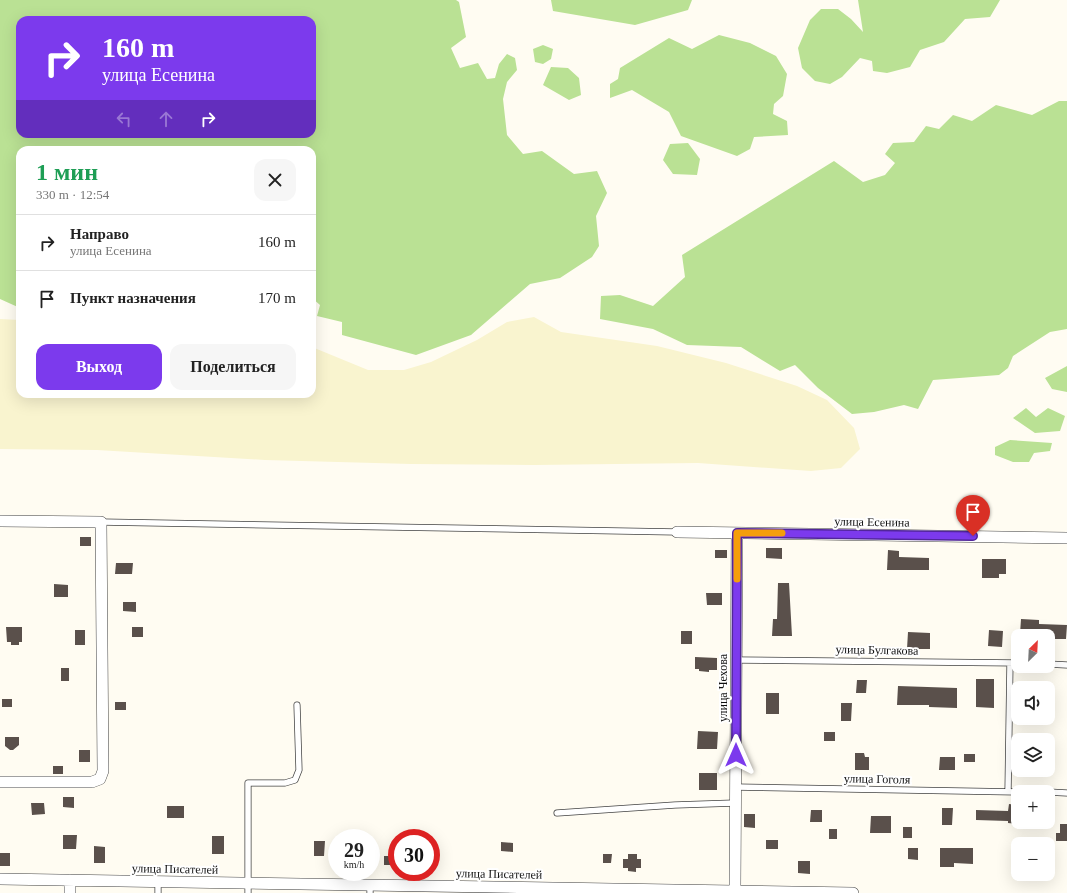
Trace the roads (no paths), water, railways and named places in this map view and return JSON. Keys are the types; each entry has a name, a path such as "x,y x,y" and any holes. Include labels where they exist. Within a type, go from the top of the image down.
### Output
{"street":[{"path":"0,521 102,522 104,771 100,779 92,782 0,782"},
{"name":"улица Есенина","path":"677,532 1067,538"},
{"name":"улица Чехова","path":"735,892 737,533"},
{"name":"улица Писателей","path":"0,879 158,881 248,888 853,893"},
{"path":"70,880 70,893"}],"lane":[{"path":"102,522 677,532"},
{"name":"улица Булгакова","path":"736,660 1010,663"},
{"path":"1008,792 1010,663"},
{"path":"1055,664 1067,665"},
{"path":"248,888 248,783 285,783 295,780 298,770 297,705"},
{"name":"улица Гоголя","path":"736,787 1008,792"},
{"path":"1055,792 1067,793"},
{"path":"557,813 675,805 735,803"},
{"path":"158,881 158,893"}]}
